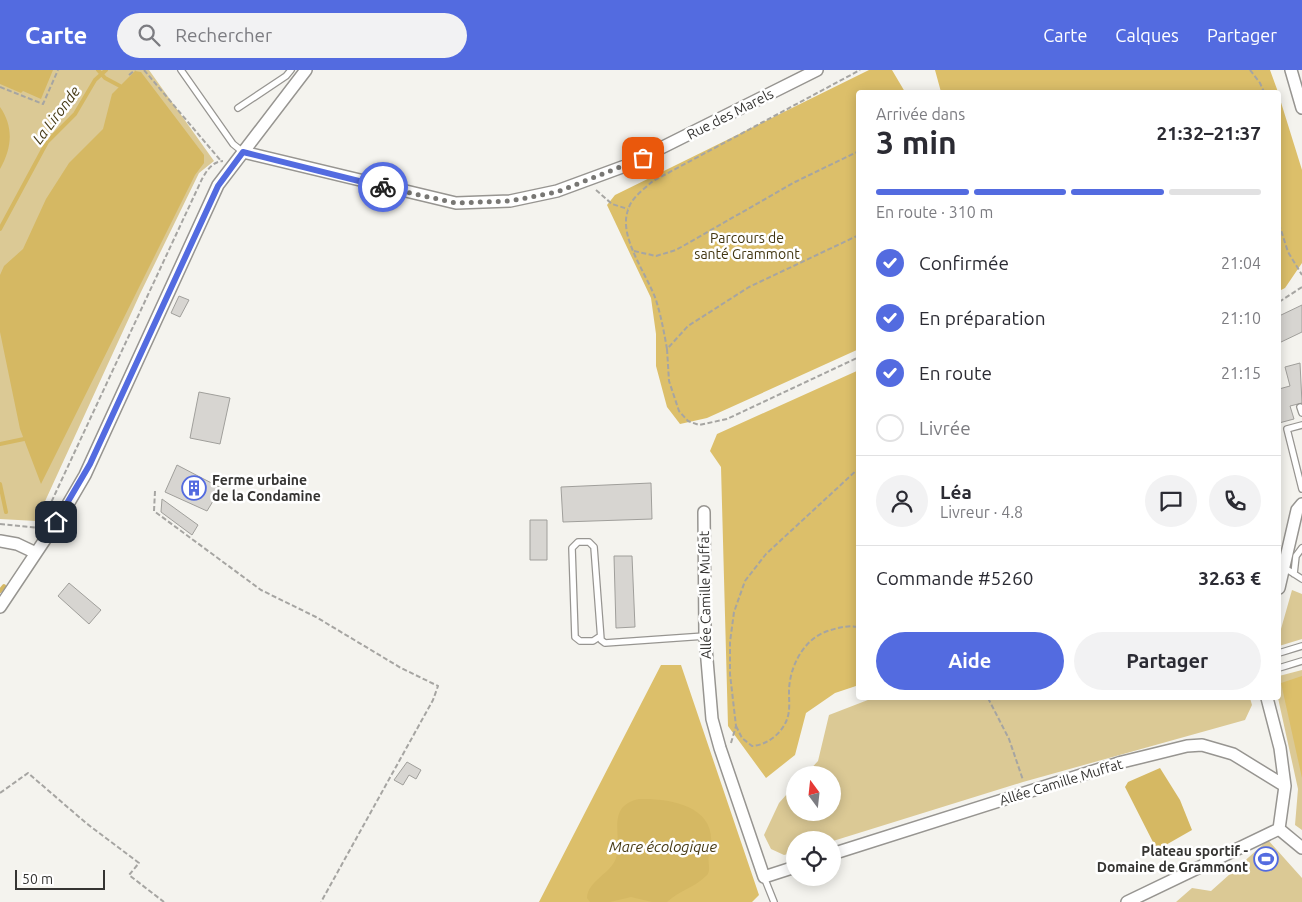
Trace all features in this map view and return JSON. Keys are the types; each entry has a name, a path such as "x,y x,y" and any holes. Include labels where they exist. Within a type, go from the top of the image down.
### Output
{"street":[{"path":"0,607 85,475 218,186 306,70"},
{"name":"Rue des Marels","path":"243,152 456,203 510,201 557,192 625,166 817,70"},
{"path":"1291,70 1302,108"},
{"path":"1281,584 1288,572 1297,510 1302,504"},
{"name":"Allée Camille Muffat","path":"704,512 705,636 712,719 764,877"},
{"path":"0,541 17,544 36,553"},
{"path":"1268,700 1280,748 1285,786 1279,829"},
{"name":"Allée Camille Muffat","path":"841,851 1122,762 1202,745 1233,754 1285,786"},
{"path":"1279,829 1302,848"},
{"path":"1127,902 1279,829"},
{"path":"764,877 786,870"}],"lane":[{"path":"181,70 233,144 243,152"},
{"path":"238,108 286,76 291,70"},
{"path":"1302,424 1287,429 1302,489"},
{"path":"578,542 589,542 594,547 599,637 593,641 580,641 576,637 572,548 578,542"},
{"path":"1302,548 1288,572 1302,579"},
{"path":"599,637 606,642 705,636"},
{"path":"1281,652 1302,646"},
{"path":"1281,667 1302,661"},
{"path":"764,877 774,902"}],"path":[{"path":"0,87 44,104 58,70"},
{"path":"129,75 135,70"},
{"path":"144,70 221,161"},
{"path":"856,358 727,419 699,425 688,421 679,411 669,381 667,349 655,298 625,229 628,209 639,194 653,181 860,70"},
{"path":"1250,70 1263,90"},
{"path":"634,251 656,256 676,250 779,191 856,152"},
{"path":"0,524 41,528 42,519 202,179 209,168 221,161 228,162"},
{"path":"581,183 594,188 612,204 628,209"},
{"path":"1281,230 1288,252 1302,276"},
{"path":"667,349 688,326 749,287 856,236"},
{"path":"1281,301 1302,287"},
{"path":"720,748 732,743 736,726 730,674 730,642 734,612 746,581 766,554 856,471"},
{"path":"155,491 154,511 261,590 316,617 401,668 438,686 433,700 321,902"},
{"path":"736,726 742,738 752,746 770,742 785,725 788,716 793,670 810,641 834,628 856,627"},
{"path":"989,700 1009,739 1027,792"},
{"path":"0,793 28,773 86,823 139,863 129,875 164,902"}],"shaded area":[{"path":"0,70 149,70 214,161 199,173 140,294 36,521 0,519"},
{"path":"1292,590 1302,594 1302,639 1281,645 1281,629"},
{"path":"1302,670 1302,830 1295,825 1298,789 1278,700 1281,700 1281,675"},
{"path":"868,700 1251,700 1252,705 1245,720 1023,782 841,839 841,831 786,831 786,854 784,855 771,849 764,835 779,803 786,795 786,821 841,821 841,766 813,766 818,761 829,715"},
{"name":"Plateau sportif - Domaine de Grammont","path":"1268,840 1302,878 1302,902 1176,902 1192,888 1211,891"}],"green space":[{"name":"Parcours de santé Grammont","path":"869,70 892,70 904,90 856,90 856,350 707,418 680,424 667,407 656,366 656,334 651,298 607,205 615,195"},
{"path":"935,70 1270,70 1277,90 940,90"},
{"path":"1281,102 1302,170 1302,263 1285,288 1281,290"},
{"path":"856,371 856,686 835,693 806,713 795,755 766,778 728,726 721,467 710,451 717,434"},
{"path":"661,665 681,665 759,895 752,902 539,902"},
{"path":"1302,676 1302,778 1281,683"}],"water":[{"path":"0,70 53,70 41,99 0,84"},
{"path":"135,71 141,72 204,155 204,163 195,175 41,484 20,429 0,332 0,275 4,266 23,249 46,199 69,163 103,129 112,94"},
{"path":"0,107 8,122 10,138 7,153 0,169"},
{"path":"1160,768 1180,800 1192,830 1157,850 1125,787 1128,782"},
{"name":"Mare écologique","path":"639,799 653,799 680,804 702,816 708,826 711,838 708,874 702,880 667,902 652,902 631,897 610,902 590,902 587,898 591,886 610,868 616,858 618,850 617,823 622,808"}],"building":[{"path":"179,296 189,300 180,317 171,313"},
{"path":"1302,305 1302,332 1281,342 1281,315"},
{"path":"1300,363 1302,403 1290,406 1294,419 1281,422 1281,388 1290,386 1285,367"},
{"path":"199,392 230,398 220,444 190,438"},
{"name":"Ferme urbaine de la Condamine","path":"177,465 221,488 207,511 165,492"},
{"path":"651,483 652,519 563,522 561,487"},
{"path":"162,499 198,525 192,535 161,512"},
{"path":"530,520 547,520 547,560 530,560"},
{"path":"614,556 632,556 635,627 616,628"},
{"path":"69,583 101,610 89,624 58,596"},
{"path":"407,762 421,770 416,779 409,775 403,785 394,780"}],"waterway":[{"path":"98,70 105,78 120,86"},
{"name":"La Lironde","path":"0,229 47,142 75,114 95,80 106,70"},
{"path":"0,444 24,439"},
{"name":"La Lironde","path":"0,484 6,512"},
{"name":"La Lironde","path":"0,591 4,586"}],"way so far":[{"path":"383,187 456,203 510,201 557,192 643,158"}],"place":[{"name":"Ferme urbaine de la Condamine","path":"194,488"},
{"name":"Plateau sportif - Domaine de Grammont","path":"1266,859"}],"route":[{"path":"56,522 85,475 218,186 243,152 383,187"}]}
